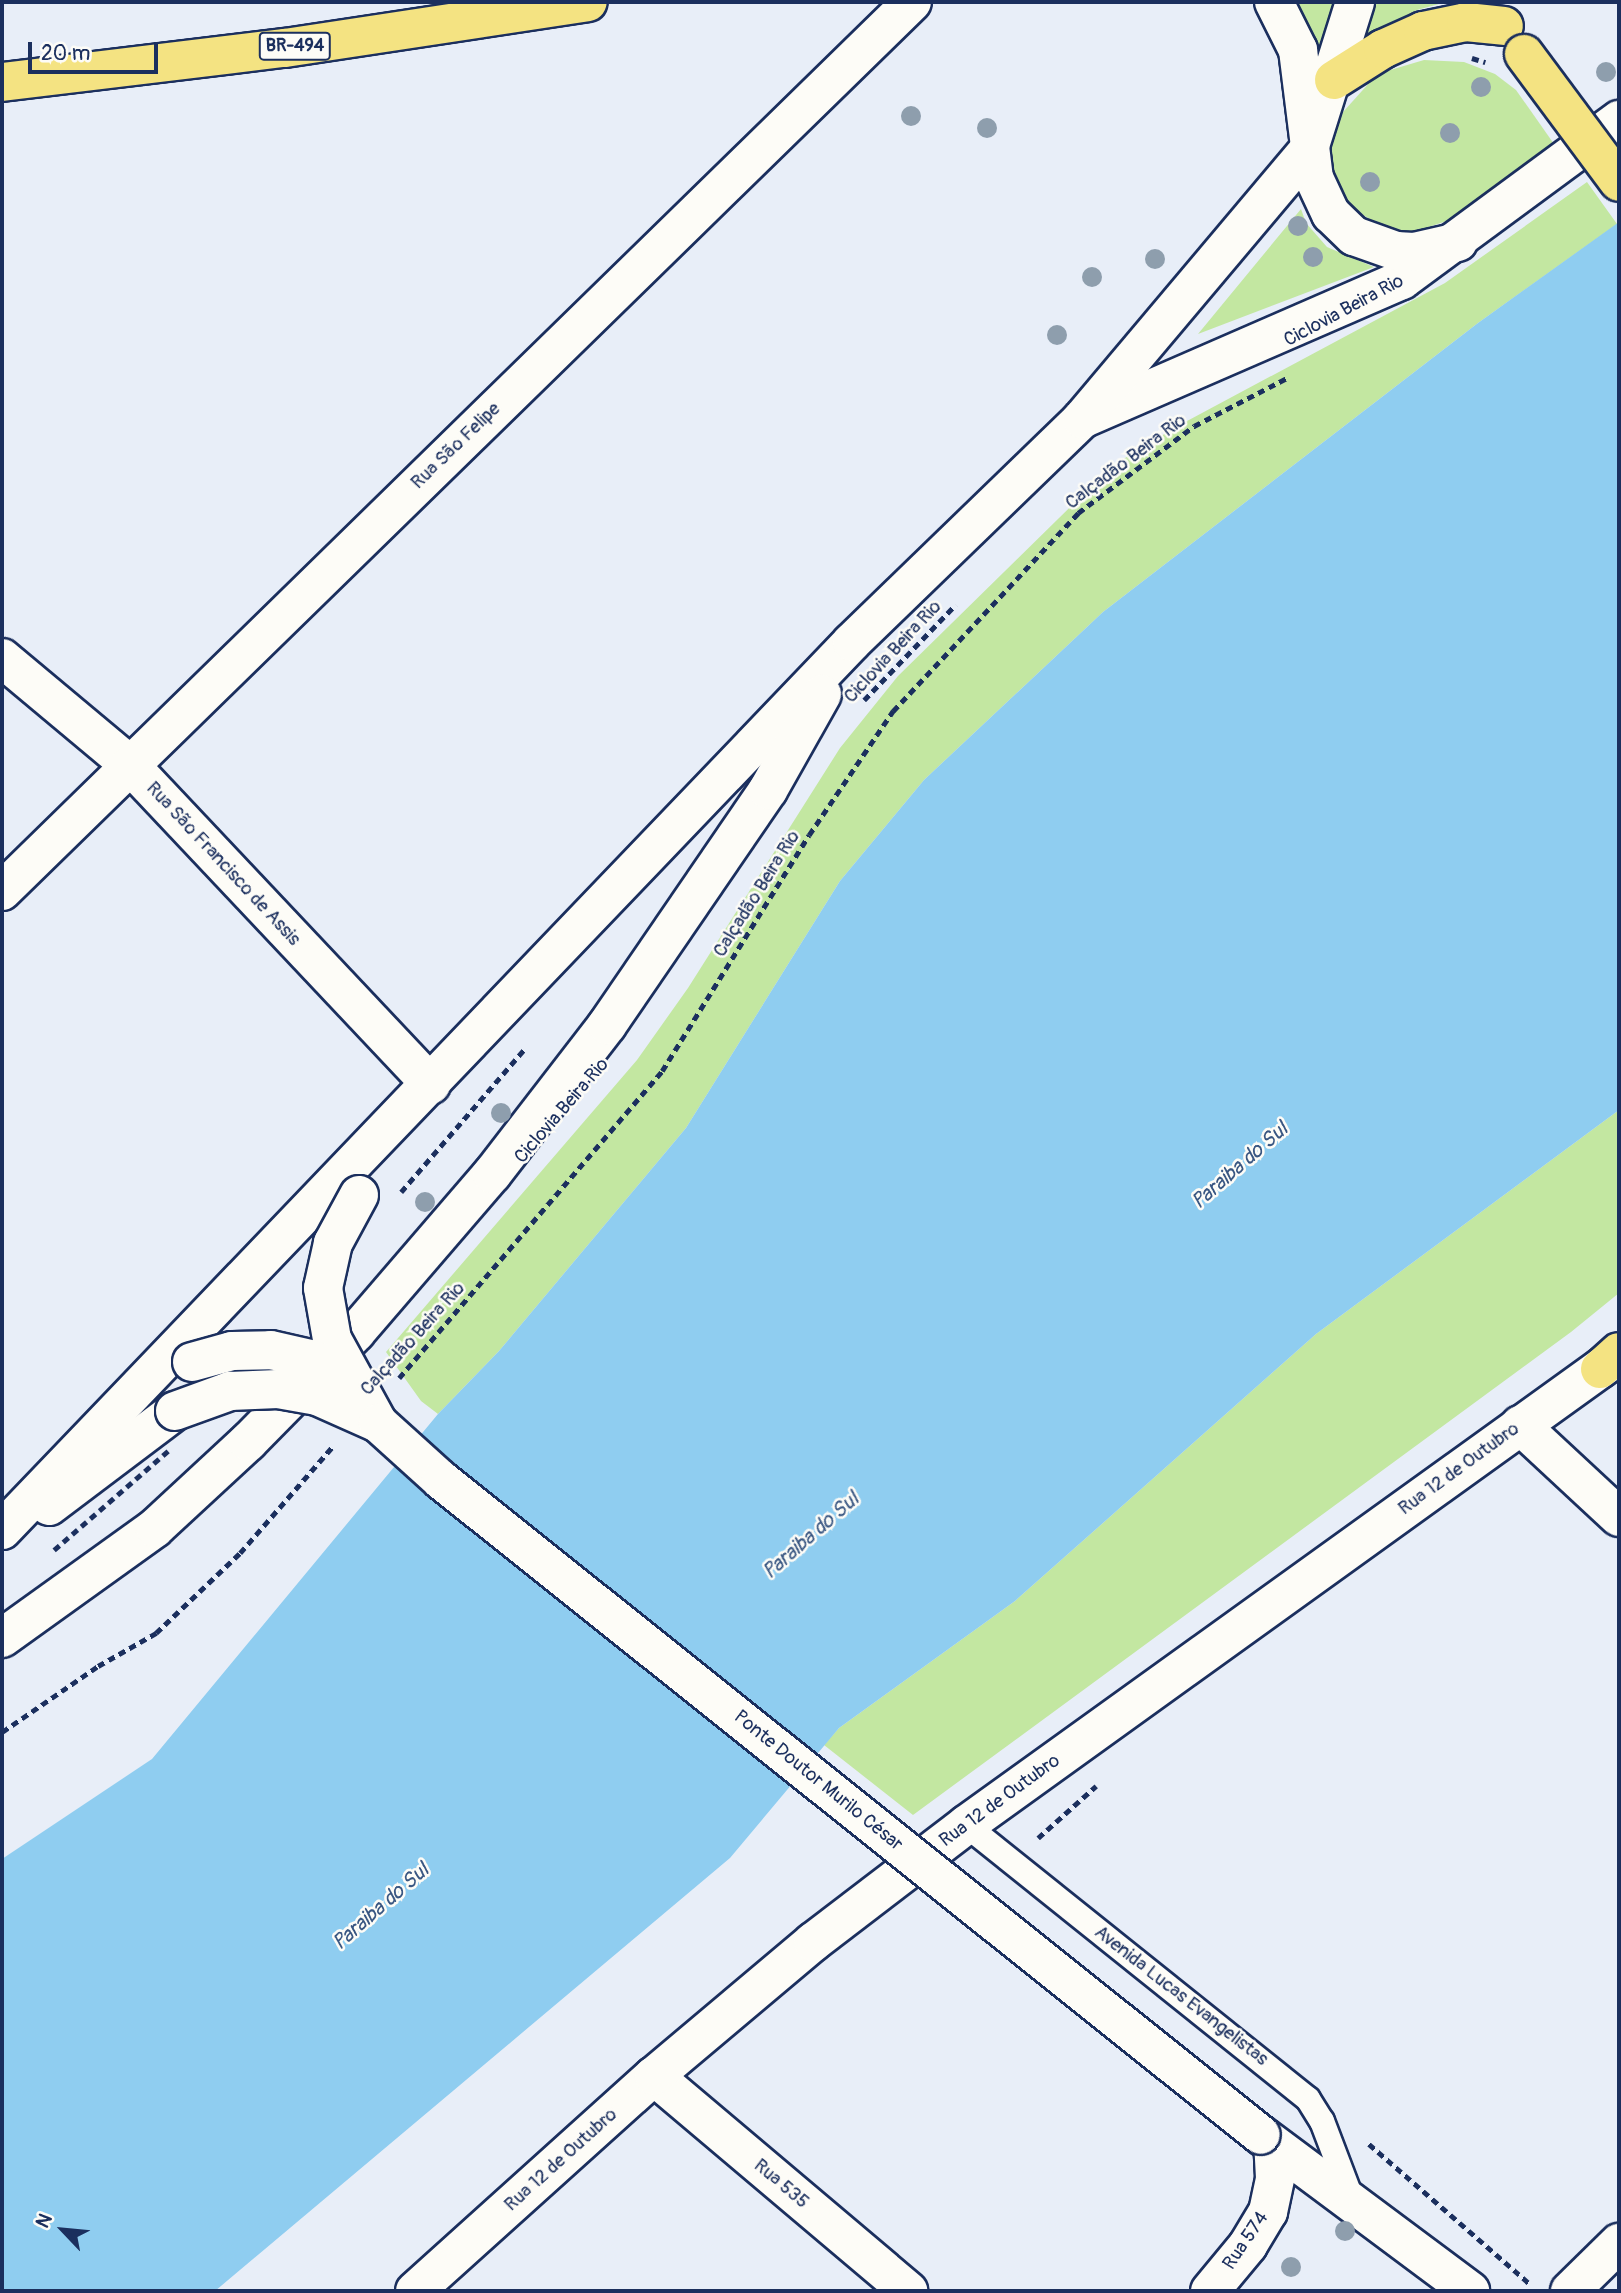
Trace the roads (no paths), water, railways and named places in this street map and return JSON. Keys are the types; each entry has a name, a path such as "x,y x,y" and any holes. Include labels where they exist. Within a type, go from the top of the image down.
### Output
{"main road":[{"name":"BR-494","path":"2,82 285,48 587,2"},
{"path":"1334,80 1383,49 1423,31 1466,22 1505,27 1619,183"}],"street":[{"name":"Rua São Felipe","path":"2,891 912,2"},
{"path":"1274,2 1298,50 1309,149 1325,204 1354,236 1406,253 1458,242"},
{"path":"2,1530 405,1113 852,642 1082,419 1309,149 1334,80 1355,2"},
{"path":"1082,419 1402,280 1458,242 1619,120"},
{"path":"2,1639 155,1528 248,1442 356,1332 492,1174 607,1026 707,884 768,790 852,642"},
{"name":"Rua São Francisco de Assis","path":"2,658 130,765 431,1084"},
{"path":"348,1374 328,1325 323,1287 333,1243 378,1196 405,1113"},
{"path":"134,1394 192,1362 232,1351 271,1350 315,1360 348,1374 384,1406"},
{"name":"Rua 12 de Outubro","path":"415,2291 654,2076 813,1942 966,1825 1613,1359"},
{"path":"2,1539 230,1391 278,1389 384,1406"},
{"name":"Ponte Doutor Murilo César","path":"384,1406 440,1480 1267,2140 1352,2200 1470,2291"},
{"path":"1520,1425 1619,1517"},
{"name":"Rua 535","path":"654,2076 908,2291"},
{"name":"Rua 574","path":"1210,2291 1248,2245 1268,2212 1275,2178 1267,2140"},
{"path":"1570,2291 1619,2243"}],"lane":[{"name":"Avenida Lucas Evangelistas","path":"966,1825 1308,2099 1322,2121 1352,2200"}],"water":[{"name":"Paraiba do Sul","path":"1619,222 1619,1110 1316,1334 1015,1601 839,1728 730,1858 215,2291 2,2291 2,1859 152,1759 438,1414 499,1351 686,1128 840,881 924,780 1103,612 1478,323"}]}
